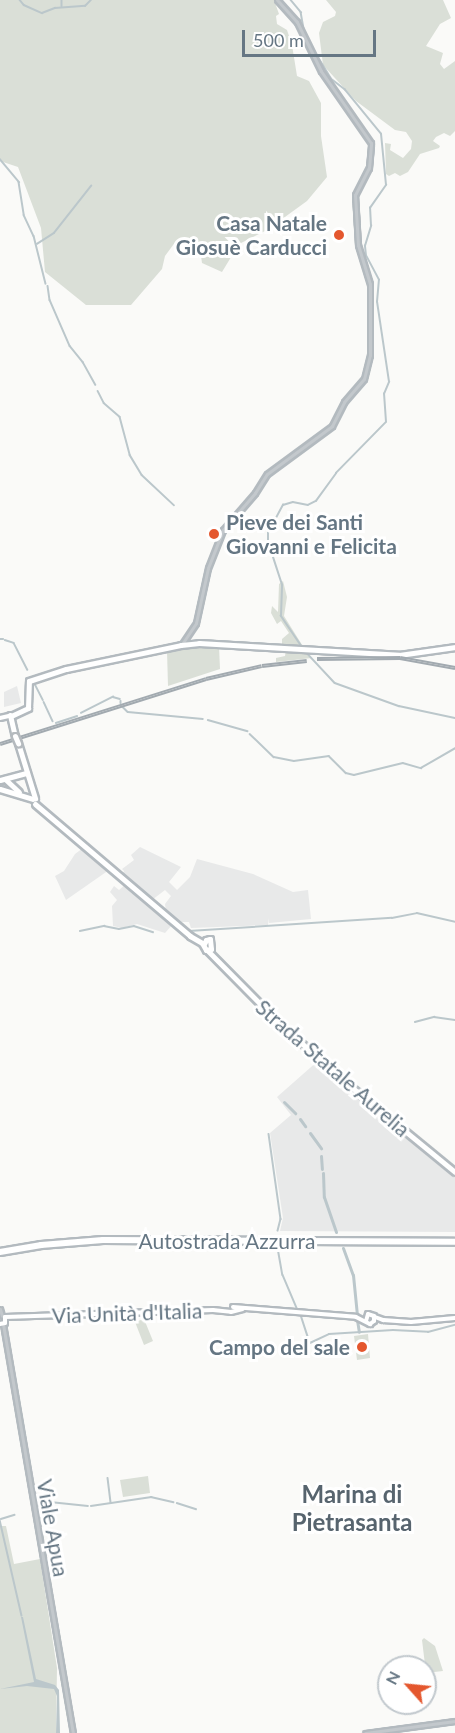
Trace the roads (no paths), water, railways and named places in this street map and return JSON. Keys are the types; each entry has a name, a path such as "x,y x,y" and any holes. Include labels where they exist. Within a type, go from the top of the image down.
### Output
{"highway":[{"name":"Autostrada Azzurra","path":"0,1251 59,1239 104,1237 455,1240"}],"main road":[{"path":"0,718 10,717 28,708 28,682 66,669 182,645 399,655 455,647"},
{"path":"10,717 34,801"},
{"path":"19,794 3,780 26,772"},
{"path":"0,789 34,801"},
{"name":"Strada Statale Aurelia","path":"34,801 189,935 205,942 215,959 276,1020 371,1105 455,1172"},
{"name":"Via Unità d'Italia","path":"3,1321 26,1317 230,1309 356,1317"},
{"path":"366,1321 367,1315"},
{"path":"356,1317 367,1315 383,1320"},
{"path":"374,1316 374,1322"},
{"path":"356,1317 369,1323 383,1320 419,1322 455,1318"}],"street":[{"path":"182,645 196,623 208,568 223,530 255,493 267,474 332,426 345,402 364,378 370,356 370,284 358,245 355,195 369,168 371,143 321,71 297,22 277,0"},
{"name":"Viale Apua","path":"0,1309 73,1733"},
{"path":"365,1733 455,1721"}],"waterway":[{"path":"20,0 24,5 42,13 55,8 85,6 91,0"},
{"path":"62,0 62,6"},
{"path":"291,0 301,12 305,34"},
{"path":"301,646 281,616 282,585 268,542 268,533 283,505 293,502 308,505 316,501 336,473 386,422 384,394 389,382 377,302 379,280 366,256 365,246 371,226 370,208 386,185 381,134 345,90 331,79 309,43"},
{"path":"0,159 19,182 24,215 34,236 46,284"},
{"path":"37,244 54,233 91,186"},
{"path":"48,286 50,300 70,346 83,362 96,385"},
{"path":"98,391 104,403 120,417 130,455 142,475 174,505"},
{"path":"5,640 14,643 28,670"},
{"path":"306,652 335,683 399,706 455,718"},
{"path":"34,682 43,700"},
{"path":"81,713 113,697 120,699"},
{"path":"44,702 53,721"},
{"path":"122,706 128,712 203,719"},
{"path":"56,723 77,716"},
{"path":"208,720 247,731"},
{"path":"250,734 274,757 294,761 329,756 346,773 354,775 403,763 421,768 455,748"},
{"path":"189,931 392,918 417,913 455,922"},
{"path":"80,931 104,926 119,929 134,926 153,932"},
{"path":"415,1022 434,1017 455,1020"},
{"path":"284,1102 295,1113"},
{"path":"300,1119 305,1126"},
{"path":"310,1133 321,1148"},
{"path":"269,1134 281,1219 278,1231"},
{"path":"321,1156 322,1169"},
{"path":"323,1173 324,1197 336,1232"},
{"path":"278,1248 283,1275 298,1310"},
{"path":"343,1248 353,1275 357,1315"},
{"path":"301,1315 310,1343 329,1334 393,1330 428,1332 455,1325"},
{"path":"357,1320 359,1332"},
{"path":"108,1478 111,1503"},
{"path":"91,1506 151,1497 173,1502"},
{"path":"39,1505 50,1502 88,1506"},
{"path":"177,1503 196,1509"},
{"path":"1,1519 14,1515"},
{"path":"0,1520 22,1616"}],"railway":[{"path":"317,659 400,658 455,668"},
{"path":"0,744 206,679 262,666 307,661"}],"place":[{"name":"Casa Natale Giosuè Carducci","path":"339,235"},
{"name":"Pieve dei Santi Giovanni e Felicita","path":"214,534"},
{"name":"Campo del sale","path":"362,1347"}],"district":[{"name":"Marina di Pietrasanta","path":"352,1508"}]}
